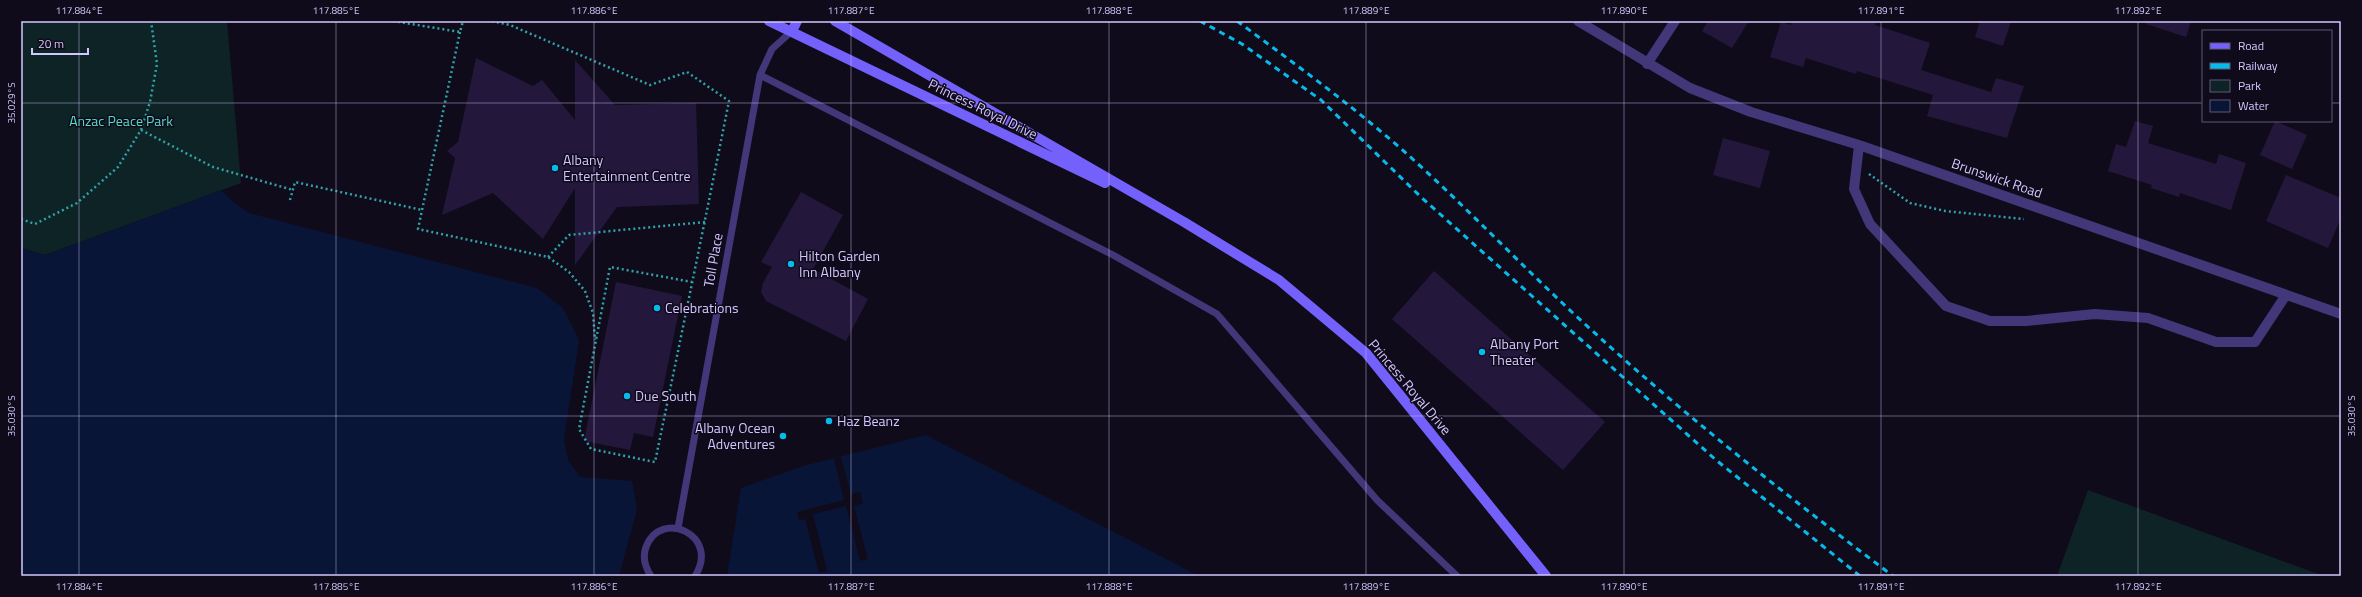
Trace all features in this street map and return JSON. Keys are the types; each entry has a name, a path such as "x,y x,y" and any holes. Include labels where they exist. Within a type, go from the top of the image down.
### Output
{"main road":[{"name":"Princess Royal Drive","path":"769,21 1184,222"},
{"path":"792,31 798,21"},
{"name":"Princess Royal Drive","path":"835,21 1184,222 1279,280 1366,353 1546,576"}],"street":[{"name":"Brunswick Road","path":"1578,21 1647,64 1690,88 1751,112 1859,145 2341,314"},
{"path":"1647,64 1675,21"},
{"path":"1859,145 1854,189 1870,224 1946,306 1990,321 2026,321 2095,314 2148,318 2216,342 2255,342 2286,295"}],"lane":[{"name":"Toll Place","path":"678,528 760,75 772,49 792,31"},
{"path":"760,75 1114,255 1217,314 1377,500 1457,576"},
{"path":"651,576 644,560 647,543 660,530 678,528 696,538 701,548 702,558 700,568 695,576"}],"path":[{"path":"21,219 35,224 77,204 118,167 141,130 150,102 157,64 151,21"},
{"path":"393,21 460,32"},
{"path":"463,21 418,228 548,257 569,272 585,291 593,313 596,345"},
{"path":"492,21 510,25 650,85 687,72 728,101 705,222 655,462 591,449 579,429 610,267 692,282"},
{"path":"141,130 213,168 293,190"},
{"path":"1859,155 1867,173 1910,203 1945,211 2031,220"},
{"path":"290,200 295,182 422,210"},
{"path":"548,257 569,235 705,222"}],"green space":[{"name":"Anzac Peace Park","path":"21,21 227,21 241,183 45,255 21,248"},
{"path":"2088,490 2324,576 2057,576"}],"water":[{"path":"221,190 249,213 537,288 563,308 579,340 564,439 568,460 580,477 632,481 637,510 619,576 21,576 21,248 46,255"},
{"path":"926,435 1199,576 727,576 741,488 803,466"}],"pier":[{"path":"841,457 851,494 860,492 863,503 854,506 868,559 860,561 846,506 813,514 827,571 819,573 805,519 799,520 797,512 844,500 834,459"}],"building":[{"path":"1708,21 1749,21 1732,48 1702,31"},
{"path":"1792,21 1876,21 1875,25 1930,43 1921,70 1991,92 1996,78 2024,86 2007,138 1927,116 1933,95 1857,71 1856,74 1806,58 1803,67 1770,57 1781,22 1791,25"},
{"path":"1980,21 2011,21 2003,46 1975,37"},
{"path":"2147,21 2191,21 2186,37 2146,24"},
{"name":"Albany Entertainment Centre","path":"476,58 533,86 542,80 575,120 575,60 615,105 696,103 699,204 617,207 575,265 575,188 543,239 493,193 442,215 455,158 447,151 458,142"},
{"path":"2135,121 2153,126 2148,143 2216,164 2219,154 2246,163 2231,210 2180,193 2179,197 2151,188 2152,185 2108,171 2116,144 2126,147"},
{"path":"2275,122 2307,135 2292,169 2260,155"},
{"path":"1723,138 1770,151 1760,188 1713,175"},
{"path":"2286,175 2341,198 2341,218 2328,248 2266,221"},
{"name":"Hilton Garden Inn Albany","path":"801,192 843,215 813,269 868,299 846,341 766,301 761,292 763,283 772,267 761,262"},
{"path":"1434,271 1605,422 1563,470 1392,319"},
{"path":"616,282 682,296 653,437 634,433 630,450 584,441"}],"railway":[{"path":"1200,21 1242,44 1321,100 1422,198 1716,460 1860,576"},
{"path":"1237,21 1302,69 1387,136 1449,193 1573,313 1650,382 1770,481 1893,576"}],"place":[{"name":"Albany Entertainment Centre","path":"555,168"},
{"name":"Hilton Garden Inn Albany","path":"791,264"},
{"name":"Celebrations","path":"657,308"},
{"name":"Albany Port Theater","path":"1482,352"},
{"name":"Due South","path":"627,396"},
{"name":"Haz Beanz","path":"829,421"},
{"name":"Albany Ocean Adventures","path":"783,436"}]}
